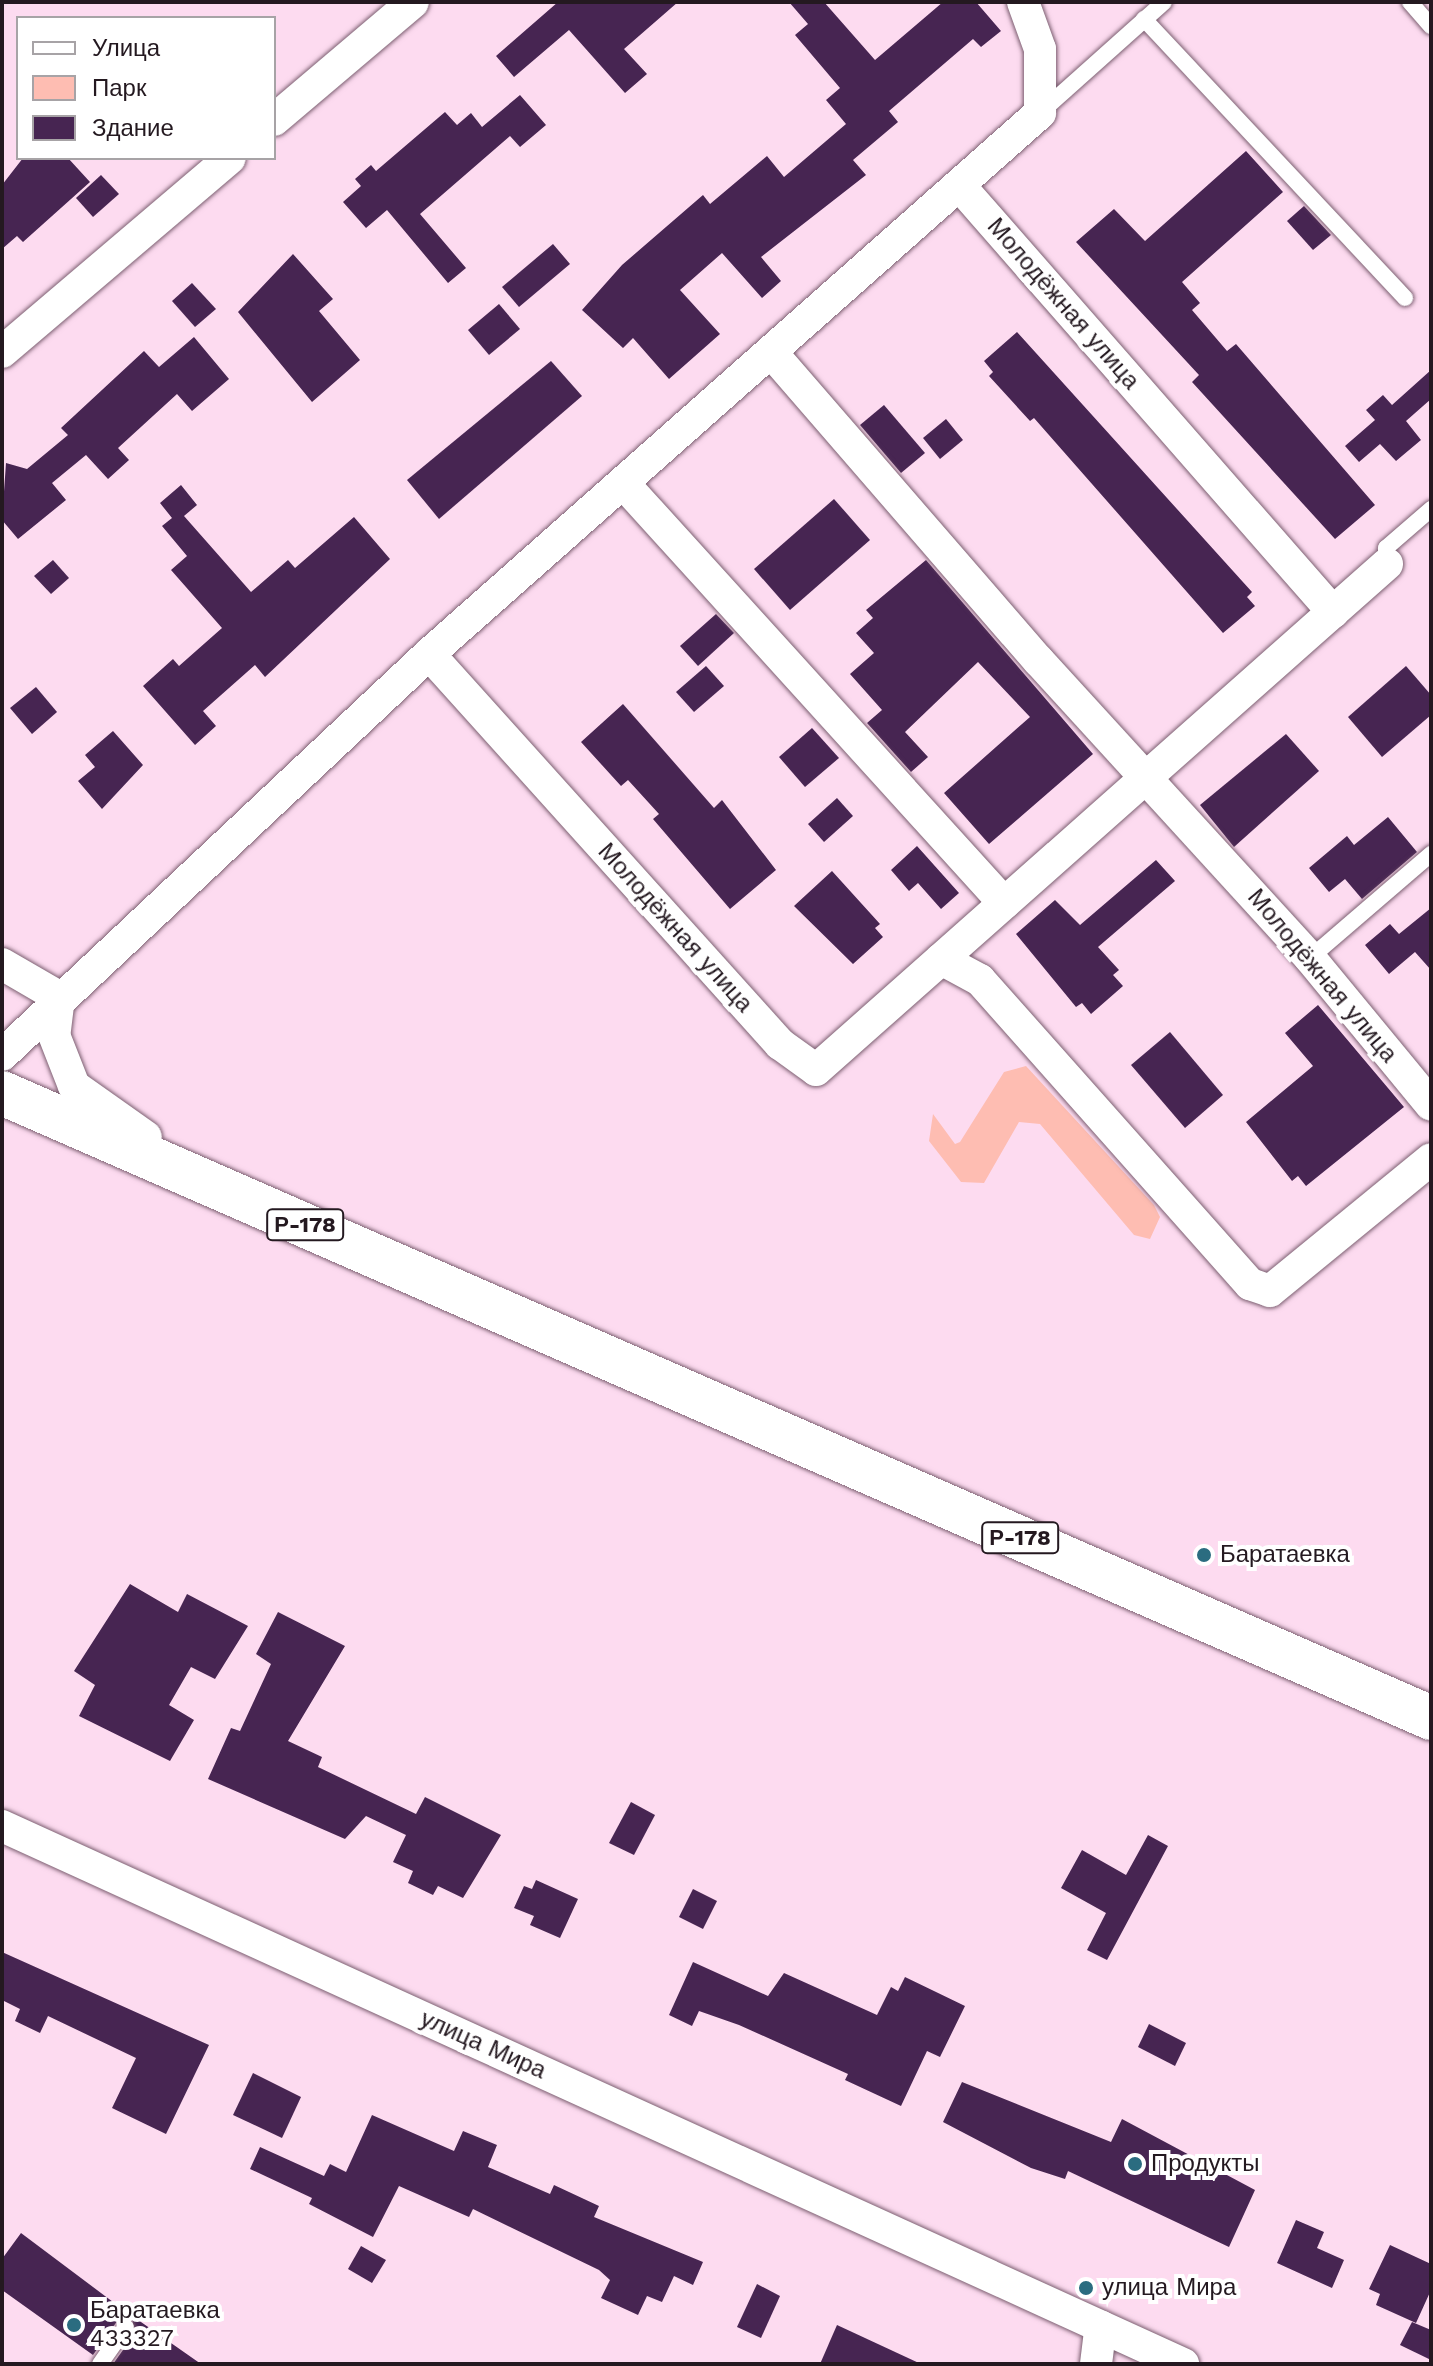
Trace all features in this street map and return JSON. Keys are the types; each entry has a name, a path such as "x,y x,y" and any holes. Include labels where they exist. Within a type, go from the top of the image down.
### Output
{"highway":[{"name":"Р-178","path":"2,1093 1431,1718"}],"street":[{"path":"276,118 413,2"},
{"path":"2,1055 59,997 429,654 1040,113 1040,49 1023,2"},
{"path":"2,352 228,160"},
{"name":"Молодёжная улица","path":"959,185 1333,612"},
{"name":"Молодёжная улица","path":"771,352 1039,661 1149,776 1310,958 1431,1105"},
{"path":"624,484 1004,903"},
{"name":"Молодёжная улица","path":"429,654 780,1044 816,1070 1387,564"},
{"path":"941,959 980,980 1250,1284 1270,1291 1429,1165"},
{"path":"2,964 59,997"},
{"path":"59,997 54,1035 74,1086 102,1112 279,1214"},
{"name":"улица Мира","path":"2,1826 1183,2364"},
{"path":"1096,2364 1101,2326"}],"lane":[{"path":"1040,113 1164,2"},
{"path":"1410,2 1431,26"},
{"path":"1144,19 1405,298"},
{"path":"1387,564 1386,548 1431,509"},
{"path":"1310,958 1431,854"},
{"path":"100,2364 126,2327"}],"green space":[{"path":"1026,1066 1154,1205 1160,1217 1150,1239 1134,1235 1040,1124 1019,1122 984,1183 961,1182 929,1141 933,1114 955,1144 960,1142 1004,1072"}],"building":[{"path":"558,2 678,2 624,49 647,74 625,93 569,30 514,77 496,56"},
{"path":"789,2 824,2 875,60 943,2 976,2 1001,31 981,47 973,39 889,111 898,122 853,160 866,175 761,257 781,281 762,298 722,253 680,290 720,334 669,379 633,338 623,348 582,310 622,265 703,195 710,204 767,156 784,177 846,124 826,100 840,88 795,35 808,24"},
{"path":"520,95 546,125 520,147 510,136 420,214 466,268 448,283 387,210 366,228 343,202 361,186 355,179 371,165 376,171 445,112 457,125 471,113 482,127"},
{"path":"1246,151 1283,192 1182,282 1200,303 1192,310 1227,351 1236,344 1375,505 1335,539 1192,382 1199,375 1076,242 1114,209 1145,241"},
{"path":"21,160 70,160 90,182 23,242 17,236 2,249 2,185"},
{"path":"101,175 119,194 93,217 76,198"},
{"path":"1304,206 1331,235 1313,250 1287,221"},
{"path":"553,244 570,264 519,307 502,287"},
{"path":"293,254 333,299 319,311 360,360 312,402 238,312"},
{"path":"192,283 216,309 195,327 172,301"},
{"path":"499,304 520,329 489,355 468,330"},
{"path":"1017,332 1252,592 1247,597 1255,606 1223,633 1034,418 1030,421 989,376 993,372 984,361"},
{"path":"194,337 229,379 192,411 177,394 118,448 129,460 108,479 86,455 52,483 66,500 18,539 2,520 6,463 27,469 68,435 61,428 144,351 159,367"},
{"path":"551,361 582,396 439,519 407,480"},
{"path":"1431,370 1431,399 1406,421 1421,440 1396,461 1380,444 1359,462 1345,446 1375,420 1366,410 1383,395 1392,405"},
{"path":"884,405 925,453 901,473 860,425"},
{"path":"946,419 963,440 940,459 923,438"},
{"path":"181,485 197,505 184,516 251,592 288,560 295,568 354,517 390,559 265,677 255,665 203,711 216,726 195,745 143,686 173,659 179,666 222,628 171,570 187,556 162,526 172,518 160,503"},
{"path":"834,499 870,540 790,610 754,569"},
{"path":"53,560 69,578 51,594 34,576"},
{"path":"926,560 1093,754 989,844 944,793 1030,717 978,662 905,732 928,757 911,772 867,723 882,710 850,674 874,653 856,633 873,618 866,610"},
{"path":"716,614 734,633 698,666 680,646"},
{"path":"706,666 724,686 694,712 676,692"},
{"path":"1406,666 1431,695 1431,715 1382,757 1348,717"},
{"path":"36,687 57,712 32,734 10,708"},
{"path":"623,704 714,808 722,800 776,870 730,909 653,819 659,814 628,780 621,786 581,742"},
{"path":"812,728 839,758 805,787 779,757"},
{"path":"113,731 143,765 102,809 78,781 95,767 85,755"},
{"path":"1286,734 1319,771 1234,847 1200,805"},
{"path":"837,798 853,816 824,842 808,824"},
{"path":"1388,817 1417,852 1362,899 1345,879 1329,892 1309,868 1347,836 1354,845"},
{"path":"917,846 959,893 941,909 918,883 909,891 891,870"},
{"path":"1156,860 1175,881 1098,947 1119,970 1113,975 1123,986 1091,1014 1082,1003 1076,1007 1016,934 1055,900 1080,925"},
{"path":"832,871 880,924 875,928 883,937 853,964 794,906"},
{"path":"1431,908 1431,970 1415,952 1389,974 1365,945 1390,924 1399,934"},
{"path":"1318,1005 1404,1107 1306,1186 1298,1176 1292,1181 1246,1122 1313,1066 1285,1033"},
{"path":"1170,1032 1223,1095 1185,1128 1131,1065"},
{"path":"130,1584 178,1612 187,1594 248,1626 215,1679 191,1667 169,1705 194,1720 170,1761 79,1716 95,1685 74,1671"},
{"path":"278,1612 345,1646 288,1741 322,1757 318,1767 416,1814 425,1797 501,1835 463,1898 438,1886 433,1895 408,1883 413,1871 393,1862 406,1835 366,1816 345,1839 208,1779 231,1728 240,1731 271,1664 256,1654"},
{"path":"631,1802 655,1815 634,1855 609,1843"},
{"path":"1148,1835 1168,1846 1107,1960 1087,1950 1106,1913 1061,1888 1082,1850 1126,1875"},
{"path":"536,1880 578,1899 560,1938 530,1925 534,1916 514,1908 524,1886 532,1889"},
{"path":"693,1889 717,1901 703,1929 679,1917"},
{"path":"2,1952 209,2045 166,2134 112,2108 136,2058 48,2016 40,2033 15,2021 20,2009 2,2000"},
{"path":"693,1962 768,1996 784,1973 877,2015 891,1987 898,1991 905,1977 965,2006 940,2057 927,2051 901,2106 845,2080 848,2074 739,2025 699,2011 692,2026 669,2015"},
{"path":"1149,2024 1186,2043 1175,2066 1138,2047"},
{"path":"253,2073 301,2097 282,2138 233,2115"},
{"path":"962,2082 1111,2142 1122,2119 1255,2190 1229,2247 1068,2171 1065,2179 1031,2168 943,2122"},
{"path":"372,2115 454,2151 463,2131 497,2145 488,2167 550,2194 554,2185 599,2206 594,2217 703,2262 693,2285 674,2276 662,2302 647,2296 638,2315 601,2298 610,2280 599,2270 473,2209 469,2217 399,2186 373,2237 309,2204 312,2198 250,2169 260,2147 324,2176 330,2164 346,2172"},
{"path":"1296,2220 1324,2232 1317,2248 1344,2260 1332,2288 1277,2263"},
{"path":"21,2233 201,2364 113,2364 135,2333 132,2318 118,2320 93,2355 2,2290 2,2259"},
{"path":"1390,2245 1431,2264 1431,2290 1416,2323 1376,2305 1380,2294 1369,2289"},
{"path":"361,2246 386,2260 372,2283 348,2269"},
{"path":"757,2284 780,2296 761,2338 737,2327"},
{"path":"1412,2322 1431,2330 1431,2360 1400,2345"},
{"path":"837,2325 921,2364 820,2364"}],"place":[{"name":"Баратаевка","path":"1204,1555"},
{"name":"Продукты","path":"1135,2164"},
{"name":"улица Мира","path":"1086,2288"},
{"name":"Баратаевка 433327","path":"74,2325"}]}
